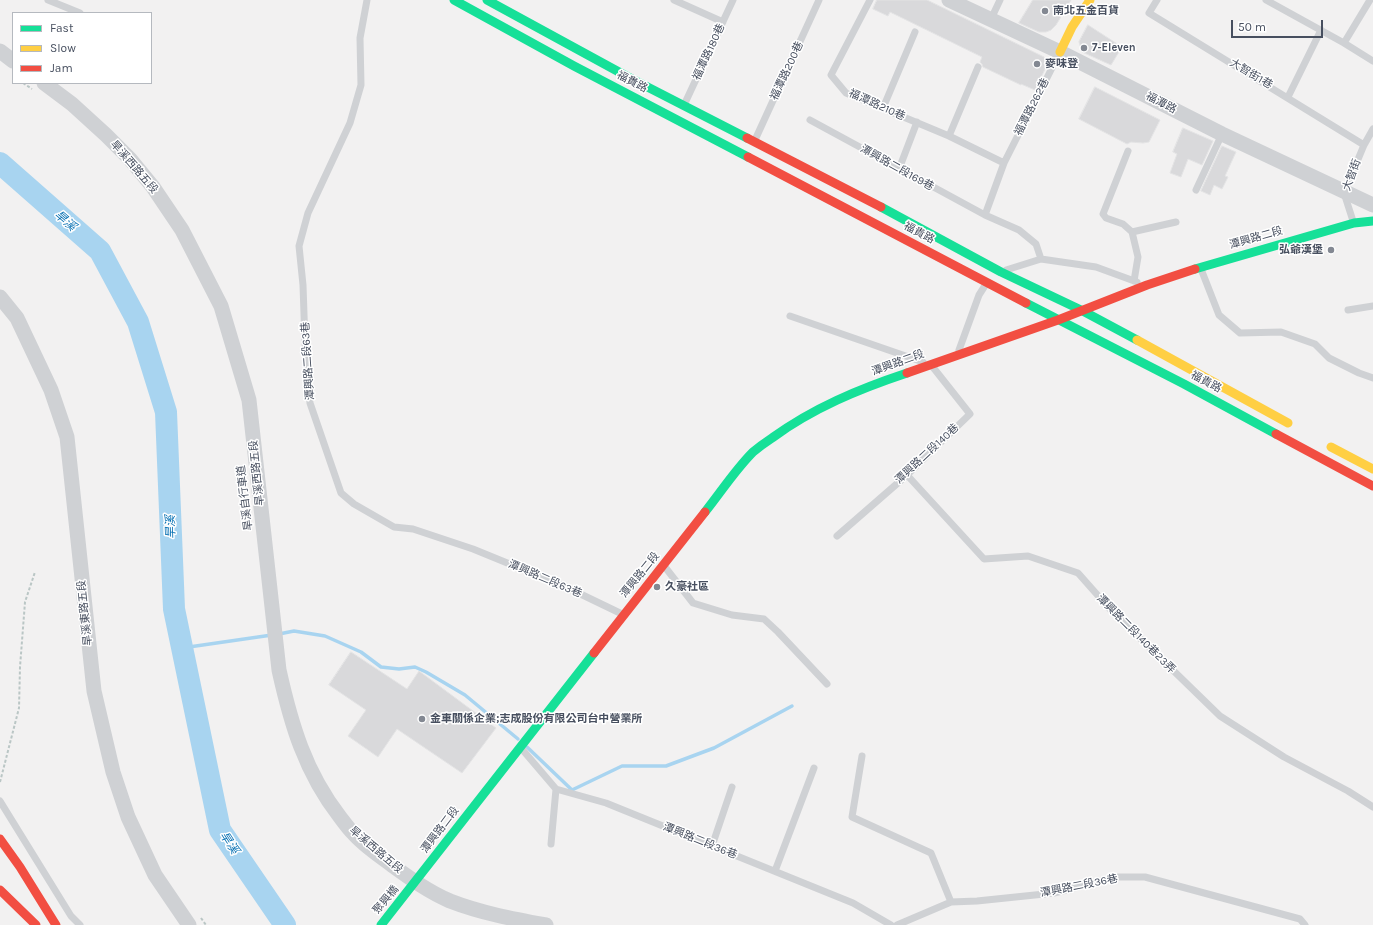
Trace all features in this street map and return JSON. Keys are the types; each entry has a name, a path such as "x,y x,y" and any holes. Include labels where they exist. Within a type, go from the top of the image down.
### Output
{"main road":[{"name":"福貴路","path":"454,0 574,66 1058,320 1184,384 1373,486"},
{"name":"福貴路","path":"488,0 630,78 881,207 1001,272 1081,310 1294,427"},
{"path":"1060,52 1072,27 1090,0"},
{"name":"潭興路二段","path":"412,886 741,465 754,451 793,423 832,402 872,385 1058,320 1147,285 1201,267 1354,223 1373,221"},
{"path":"1321,442 1372,466"},
{"path":"0,840 20,867 56,925"},
{"name":"聚興橋","path":"381,925 412,886"},
{"path":"0,890 36,925"}],"street":[{"name":"福潭路","path":"949,0 1060,52 1222,134 1373,206"},
{"path":"0,52 12,59"},
{"name":"旱溪西路五段","path":"39,87 72,104 130,159 153,187 182,230 221,306 249,400 279,670 287,708 308,763 329,802 353,834 412,886 490,915 546,925"},
{"name":"旱溪東路五段","path":"0,297 17,318 51,390 67,437 94,691 113,772 128,817 155,875 189,925"}],"lane":[{"name":"潭興路二段63巷","path":"367,0 360,38 361,85 350,123 308,213 298,246 303,285 305,343 310,403 341,493 354,504 394,527 413,529 473,549 566,587 624,614"},
{"path":"674,0 723,22"},
{"name":"福潭路180巷","path":"684,105 733,0"},
{"name":"福潭路200巷","path":"754,142 820,0"},
{"name":"福潭路210巷","path":"870,0 831,75 846,93 949,136 1004,163"},
{"path":"991,19 1000,0"},
{"name":"大智街1巷","path":"1156,0 1149,12 1364,145"},
{"path":"1266,0 1344,43 1373,61"},
{"path":"1344,43 1370,0"},
{"path":"50,1 78,12"},
{"path":"1288,97 1321,30"},
{"path":"883,108 915,32"},
{"name":"福潭路262巷","path":"985,215 1004,163 1060,52"},
{"path":"949,136 978,67"},
{"name":"潭興路二段169巷","path":"810,120 985,215 1019,230 1036,244 1041,259"},
{"path":"899,169 917,122"},
{"name":"大智街","path":"1354,223 1344,192 1364,145 1373,129"},
{"path":"1196,190 1222,134"},
{"path":"1128,152 1103,214 1106,218 1123,224 1132,232 1138,258 1134,281"},
{"path":"1132,232 1176,222"},
{"path":"1001,272 1041,259 1096,267 1147,285"},
{"path":"1201,267 1219,315 1240,333 1280,332 1301,339 1315,344 1329,358 1358,373 1373,378"},
{"path":"954,356 960,349 979,295 988,282"},
{"path":"1348,310 1373,306"},
{"path":"790,316 931,365"},
{"name":"潭興路二段140巷","path":"837,536 907,475 970,414 931,365"},
{"name":"潭興路二段140巷23弄","path":"907,475 984,559 1028,556 1078,573 1109,608 1220,716 1284,757 1348,791 1373,807"},
{"path":"664,565 693,603 732,615 764,619 827,684"},
{"path":"520,746 556,789 551,844"},
{"path":"862,756 852,817 931,853 951,902"},
{"path":"775,872 814,768"},
{"path":"712,846 732,787"},
{"name":"潭興路二段36巷","path":"556,789 606,803 853,903 891,925"},
{"path":"0,801 71,916 80,925"},
{"name":"潭興路二段36巷","path":"897,925 951,902 977,901 1054,893 1117,878 1145,877 1300,919 1305,925"}],"path":[{"path":"27,84 39,87"},
{"path":"0,782 19,708 20,667 25,602 35,572"}],"building":[{"path":"877,0 927,0 1044,57 1047,65 1035,90 1021,85 983,67 980,62 982,57 890,12 888,16 873,9"},
{"name":"南北五金百貨","path":"1033,0 1071,0 1056,25 1051,30 1039,32 1019,23"},
{"path":"1088,25 1122,47 1111,65 1082,52 1079,42"},
{"path":"1095,87 1160,120 1149,142 1131,142 1127,144 1079,119"},
{"path":"1183,128 1213,141 1202,165 1188,159 1181,177 1170,173 1177,154 1173,152"},
{"path":"1222,146 1236,152 1225,176 1228,177 1222,189 1214,185 1210,195 1201,191"},
{"name":"金車關係企業;志成股份有限公司台中營業所","path":"351,652 407,689 419,671 496,728 462,773 397,729 378,757 348,736 366,710 329,685"}],"waterway":[{"name":"旱溪","path":"0,163 100,251 138,322 166,412 174,609 220,830 285,925"},
{"path":"279,634 294,631 325,636 361,652 381,667 399,669 415,667 465,695 518,739"},
{"path":"182,648 272,635"},
{"path":"527,747 572,790 622,766 666,766 714,748 792,706"}],"traffic: fast":[{"path":"454,0 574,66 748,157"},
{"path":"487,0 630,78 747,138"},
{"path":"881,207 1001,272 1081,310 1137,340"},
{"path":"1195,269 1354,223 1373,221"},
{"path":"1026,303 1184,384 1276,434"},
{"path":"705,512 746,459 753,452 788,427 837,400 907,373"},
{"path":"381,925 594,653"}],"traffic: slow":[{"path":"1060,52 1072,27 1090,0"},
{"path":"1137,340 1288,423"},
{"path":"1331,447 1373,469"}],"traffic: jam":[{"path":"747,138 881,207"},
{"path":"748,157 1026,303"},
{"path":"907,373 1058,320 1147,285 1195,269"},
{"path":"1276,434 1373,486"},
{"path":"594,653 705,512"},
{"path":"0,839 20,867 56,925"},
{"path":"0,890 36,925"}],"place":[{"name":"南北五金百貨","path":"1045,11"},
{"name":"7-Eleven","path":"1084,48"},
{"name":"麥味登","path":"1037,64"},
{"name":"弘爺漢堡","path":"1331,250"},
{"name":"久豪社區","path":"657,587"},
{"name":"金車關係企業;志成股份有限公司台中營業所","path":"422,719"}]}
